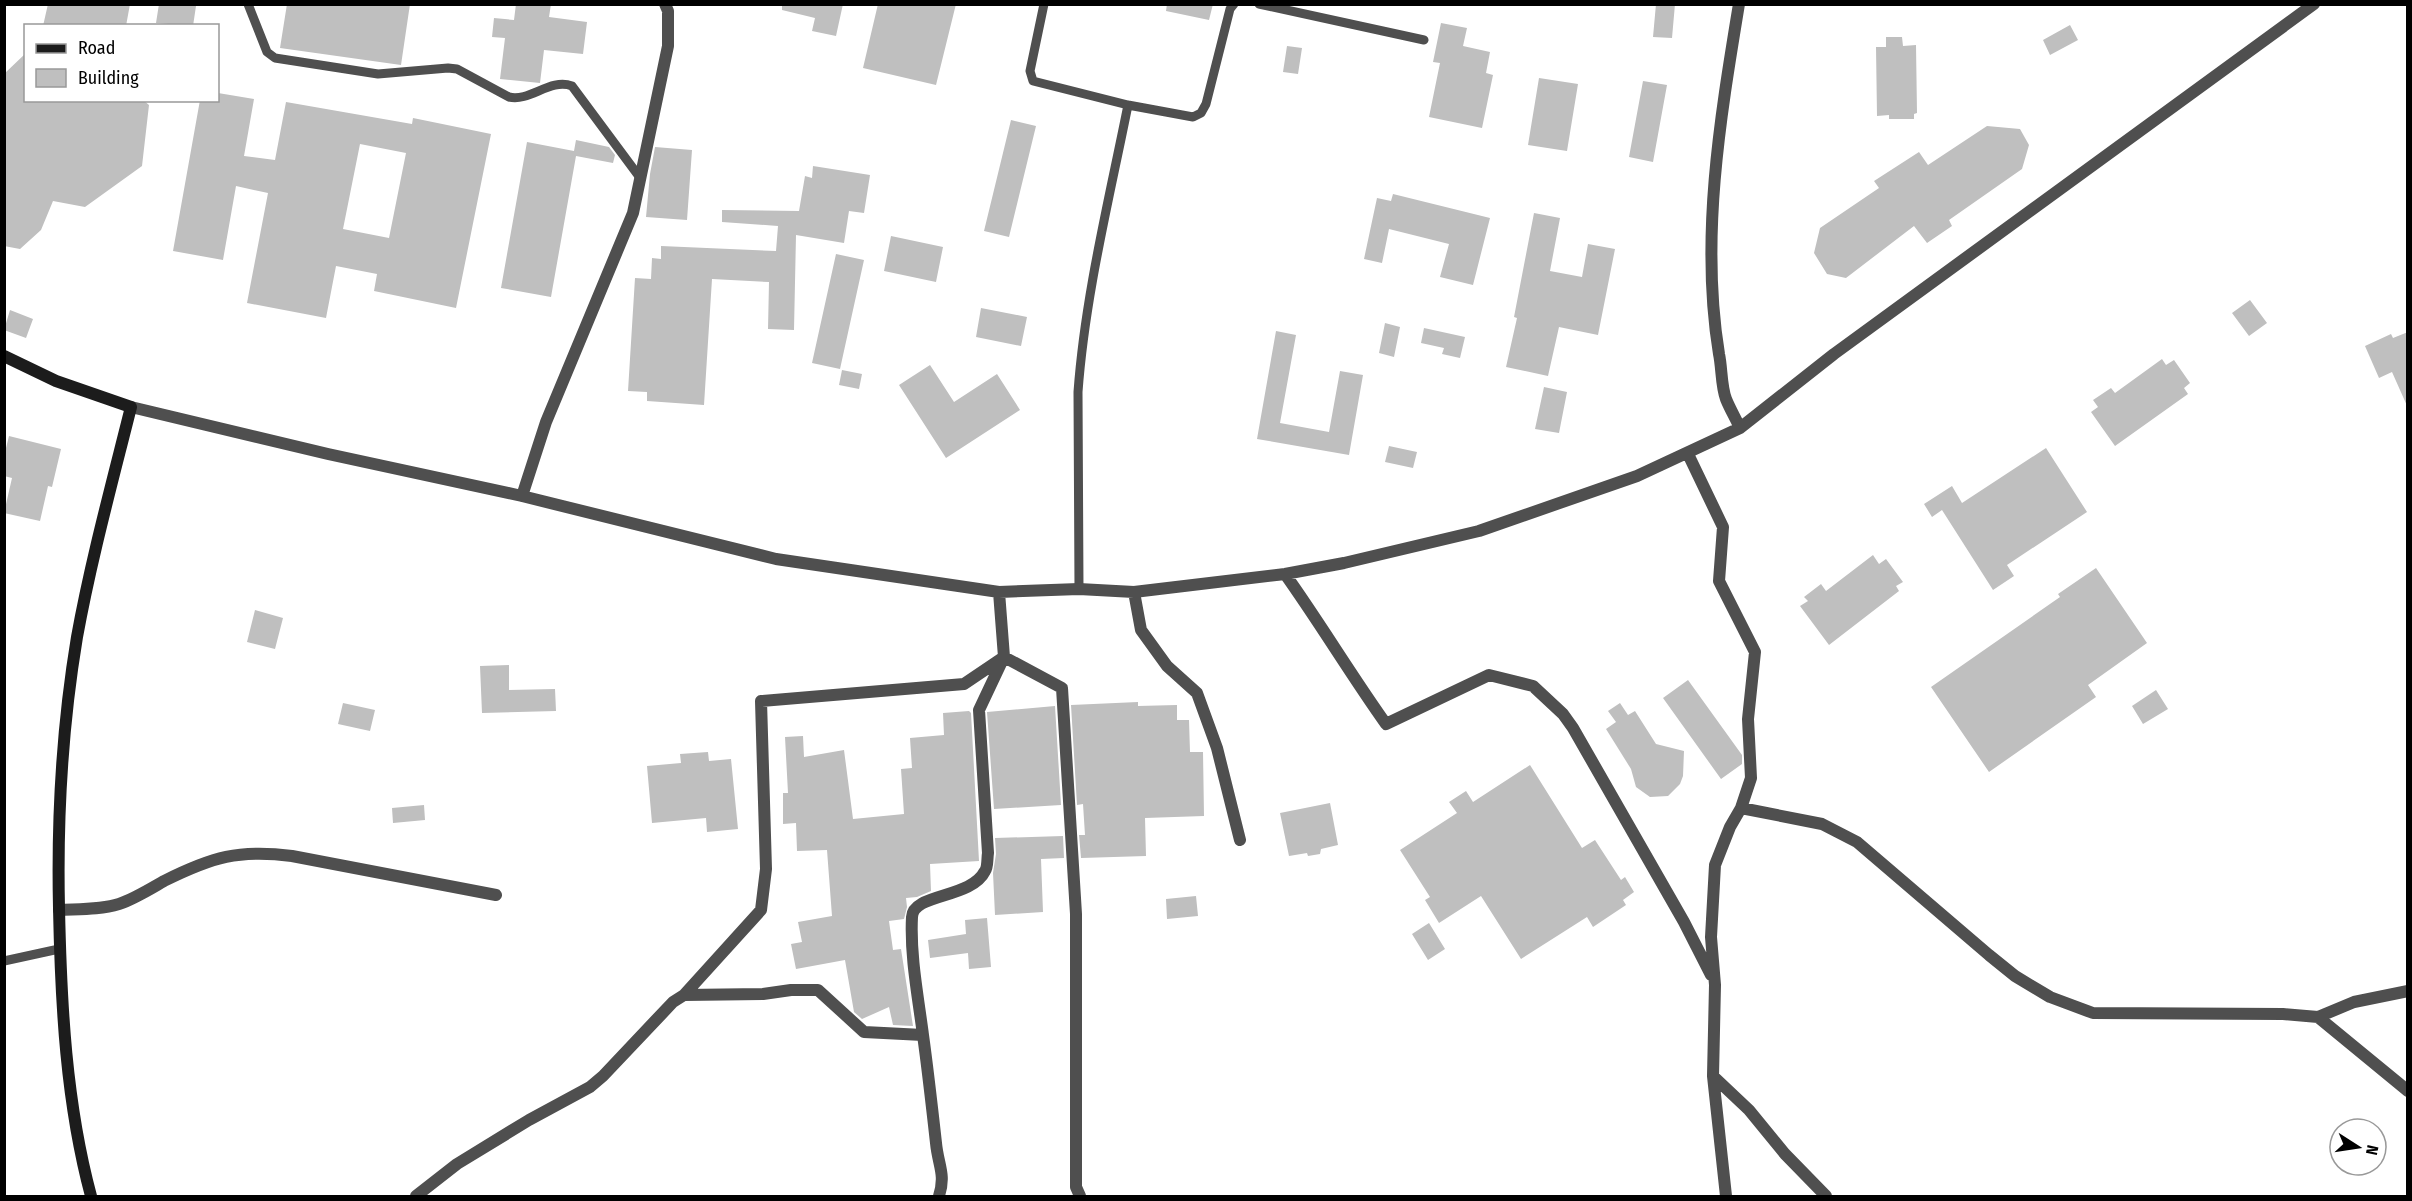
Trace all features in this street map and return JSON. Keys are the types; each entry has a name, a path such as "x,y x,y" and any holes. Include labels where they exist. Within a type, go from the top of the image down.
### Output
{"main road":[{"path":"4,356 56,381 131,407 77,637 63,750 58,863 62,1019 74,1105 91,1197"}],"street":[{"path":"1739,4 1723,101 1717,159 1712,265 1717,339 1725,397 1740,428"},
{"path":"131,407 328,454 522,496 776,559 999,592 1079,589 1134,592 1285,574 1344,563 1479,531 1637,476 1740,428 1834,354 2314,4"},
{"path":"522,496 546,422 633,213 668,46 663,7"},
{"path":"1688,454 1723,527 1719,581 1755,652 1748,719 1751,778 1741,808 1730,827 1715,865 1711,937 1715,985 1713,1076 1726,1197"},
{"path":"1285,574 1315,615 1360,688 1386,724 1489,675 1533,686 1563,714 1574,728 1611,790 1684,922 1715,985"},
{"path":"939,1197 943,1185 943,1170 936,1146 932,1096 913,961 912,914 918,904 973,886 986,871 988,853 979,710 1004,657 999,592"},
{"path":"1134,592 1141,630 1167,666 1197,693 1217,748 1240,840"},
{"path":"416,1197 457,1164 529,1120 590,1087 673,1002 684,995 761,910 766,869 761,701 964,684 1004,657"},
{"path":"1004,657 1062,688 1076,914 1076,1187 1080,1197"},
{"path":"1741,808 1822,824 1857,842 2015,976 2050,998 2093,1013 2283,1014 2318,1017 2354,1002 2408,991"},
{"path":"59,910 102,907 120,903 185,870 221,856 261,852 496,895"},
{"path":"684,995 763,994 791,990 818,990 864,1032 923,1035"},
{"path":"2318,1017 2408,1091"},
{"path":"1713,1076 1749,1110 1785,1154 1826,1197"}],"lane":[{"path":"248,4 267,52 275,58 378,74 458,69 509,97 517,99 559,84 572,86 641,179"},
{"path":"1044,4 1030,71 1033,81 1128,105 1193,117 1201,113 1206,105 1230,9 1234,4"},
{"path":"1259,4 1424,40"},
{"path":"1079,589 1078,392 1080,361 1099,247 1128,105"},
{"path":"4,961 59,949"}],"building":[{"path":"48,4 130,4 126,24 43,24"},
{"path":"159,4 196,6 193,24 156,23"},
{"path":"287,4 410,4 401,65 280,48"},
{"path":"516,4 551,4 549,17 587,22 583,54 544,50 540,83 500,79 505,38 492,37 494,18 514,20"},
{"path":"782,4 843,4 836,36 812,31 815,18 782,10"},
{"path":"878,4 956,4 936,85 863,68"},
{"path":"1167,4 1213,4 1209,20 1166,11"},
{"path":"1656,4 1675,4 1672,38 1653,37"},
{"path":"1441,23 1467,28 1463,46 1490,52 1486,73 1493,75 1482,128 1429,117 1440,63 1433,62"},
{"path":"2070,25 2078,40 2050,55 2043,40"},
{"path":"1886,37 1902,37 1903,46 1916,45 1917,113 1914,114 1914,119 1889,119 1889,115 1877,116 1876,47 1886,47"},
{"path":"1287,46 1302,48 1298,74 1283,72"},
{"path":"24,55 24,102 145,102 149,105 142,166 85,207 53,201 41,230 20,249 4,246 4,74"},
{"path":"1539,78 1578,84 1567,151 1528,145"},
{"path":"1643,81 1667,85 1653,162 1629,157"},
{"path":"219,93 254,99 244,156 275,160 286,102 412,124 413,118 491,134 456,308 374,291 377,274 336,266 326,318 247,303 268,193 236,186 223,260 173,251 200,102 219,102","holes":["360,144 406,153 389,238 343,229"]},
{"path":"1011,120 1036,126 1009,237 984,231"},
{"path":"1987,126 2020,129 2029,145 2022,169 1949,220 1952,226 1927,243 1914,226 1846,278 1827,274 1814,253 1820,228 1879,188 1874,181 1919,152 1928,165"},
{"path":"576,140 609,147 615,155 613,163 576,156 551,297 501,288 527,142 574,151"},
{"path":"655,147 692,150 687,220 646,217"},
{"path":"813,166 870,175 864,213 849,211 844,243 796,235 794,330 768,329 769,282 712,279 704,405 647,401 647,392 628,391 635,278 651,279 652,258 661,259 661,246 776,251 778,226 722,222 722,210 799,211 805,176 812,178"},
{"path":"1393,194 1490,218 1473,285 1440,277 1449,244 1389,229 1382,263 1364,259 1377,198 1391,201"},
{"path":"1534,213 1560,218 1550,271 1582,277 1588,244 1615,249 1598,335 1559,327 1548,376 1506,367 1517,318 1514,317"},
{"path":"891,236 943,247 936,282 884,271"},
{"path":"836,254 864,260 840,369 812,363"},
{"path":"2250,300 2267,323 2249,336 2232,313"},
{"path":"981,308 1027,317 1021,346 976,337"},
{"path":"10,310 33,319 26,338 4,330"},
{"path":"1385,323 1400,327 1394,357 1379,353"},
{"path":"1424,328 1465,337 1460,358 1442,354 1444,348 1421,343"},
{"path":"1276,331 1296,335 1280,423 1329,432 1340,371 1363,375 1349,455 1257,439"},
{"path":"2408,332 2408,408 2392,372 2379,378 2365,346 2391,334 2393,338"},
{"path":"2162,359 2166,365 2174,360 2190,383 2184,388 2188,394 2115,446 2091,412 2098,407 2093,400 2111,388 2115,393"},
{"path":"930,365 954,402 997,374 1020,410 946,458 899,385"},
{"path":"842,370 862,374 859,389 839,385"},
{"path":"1544,387 1567,392 1559,433 1535,429"},
{"path":"9,436 61,449 52,487 48,486 40,521 4,513 12,478 4,476 4,456"},
{"path":"1389,446 1417,452 1413,468 1385,462"},
{"path":"2046,448 2087,512 2007,565 2014,576 1993,590 1942,510 1932,517 1924,504 1952,486 1962,503"},
{"path":"1873,555 1879,564 1886,559 1903,582 1896,586 1899,591 1829,645 1800,606 1808,601 1804,597 1821,584 1826,591"},
{"path":"2096,568 2147,643 2088,685 2096,697 1989,772 1931,687 2060,597 2058,594"},
{"path":"255,610 283,618 275,649 247,642"},
{"path":"509,665 509,690 555,689 556,711 482,713 480,666"},
{"path":"1688,680 1742,755 1742,764 1721,779 1663,698"},
{"path":"2156,690 2168,709 2143,724 2132,706"},
{"path":"1138,702 1138,706 1177,705 1177,720 1189,720 1190,752 1203,752 1204,816 1145,818 1146,856 1081,858 1079,835 1085,835 1083,804 1077,805 1071,705"},
{"path":"343,703 375,710 370,731 338,724"},
{"path":"1620,703 1628,715 1635,711 1656,744 1684,751 1683,776 1680,784 1668,796 1650,797 1636,787 1631,769 1606,729 1616,722 1608,711"},
{"path":"1055,706 1061,805 994,809 987,712"},
{"path":"969,711 971,713 979,861 930,864 931,891 917,897 906,898 907,907 904,919 889,921 893,950 901,949 913,1026 893,1025 889,1007 862,1019 854,1012 845,960 796,969 791,944 802,942 798,922 832,916 827,850 797,851 796,823 783,824 783,793 788,793 785,737 803,736 804,757 844,750 853,819 904,814 901,769 912,768 910,738 944,735 943,713"},
{"path":"708,752 709,761 731,759 738,829 707,832 706,818 652,823 647,766 681,763 680,754"},
{"path":"1530,765 1582,848 1595,840 1621,880 1625,877 1634,892 1623,900 1626,905 1593,927 1587,917 1521,959 1481,896 1439,923 1425,900 1430,897 1400,850 1457,813 1449,802 1466,791 1473,802"},
{"path":"1330,803 1338,845 1321,849 1320,854 1308,856 1307,853 1289,856 1280,813"},
{"path":"424,805 425,820 393,823 392,808"},
{"path":"1063,836 1064,858 1041,859 1043,912 995,915 993,873 996,854 995,838"},
{"path":"1196,896 1198,916 1167,919 1166,899"},
{"path":"987,918 991,967 969,969 968,953 930,958 928,940 966,934 965,920"},
{"path":"1429,923 1445,949 1428,960 1412,934"}]}
